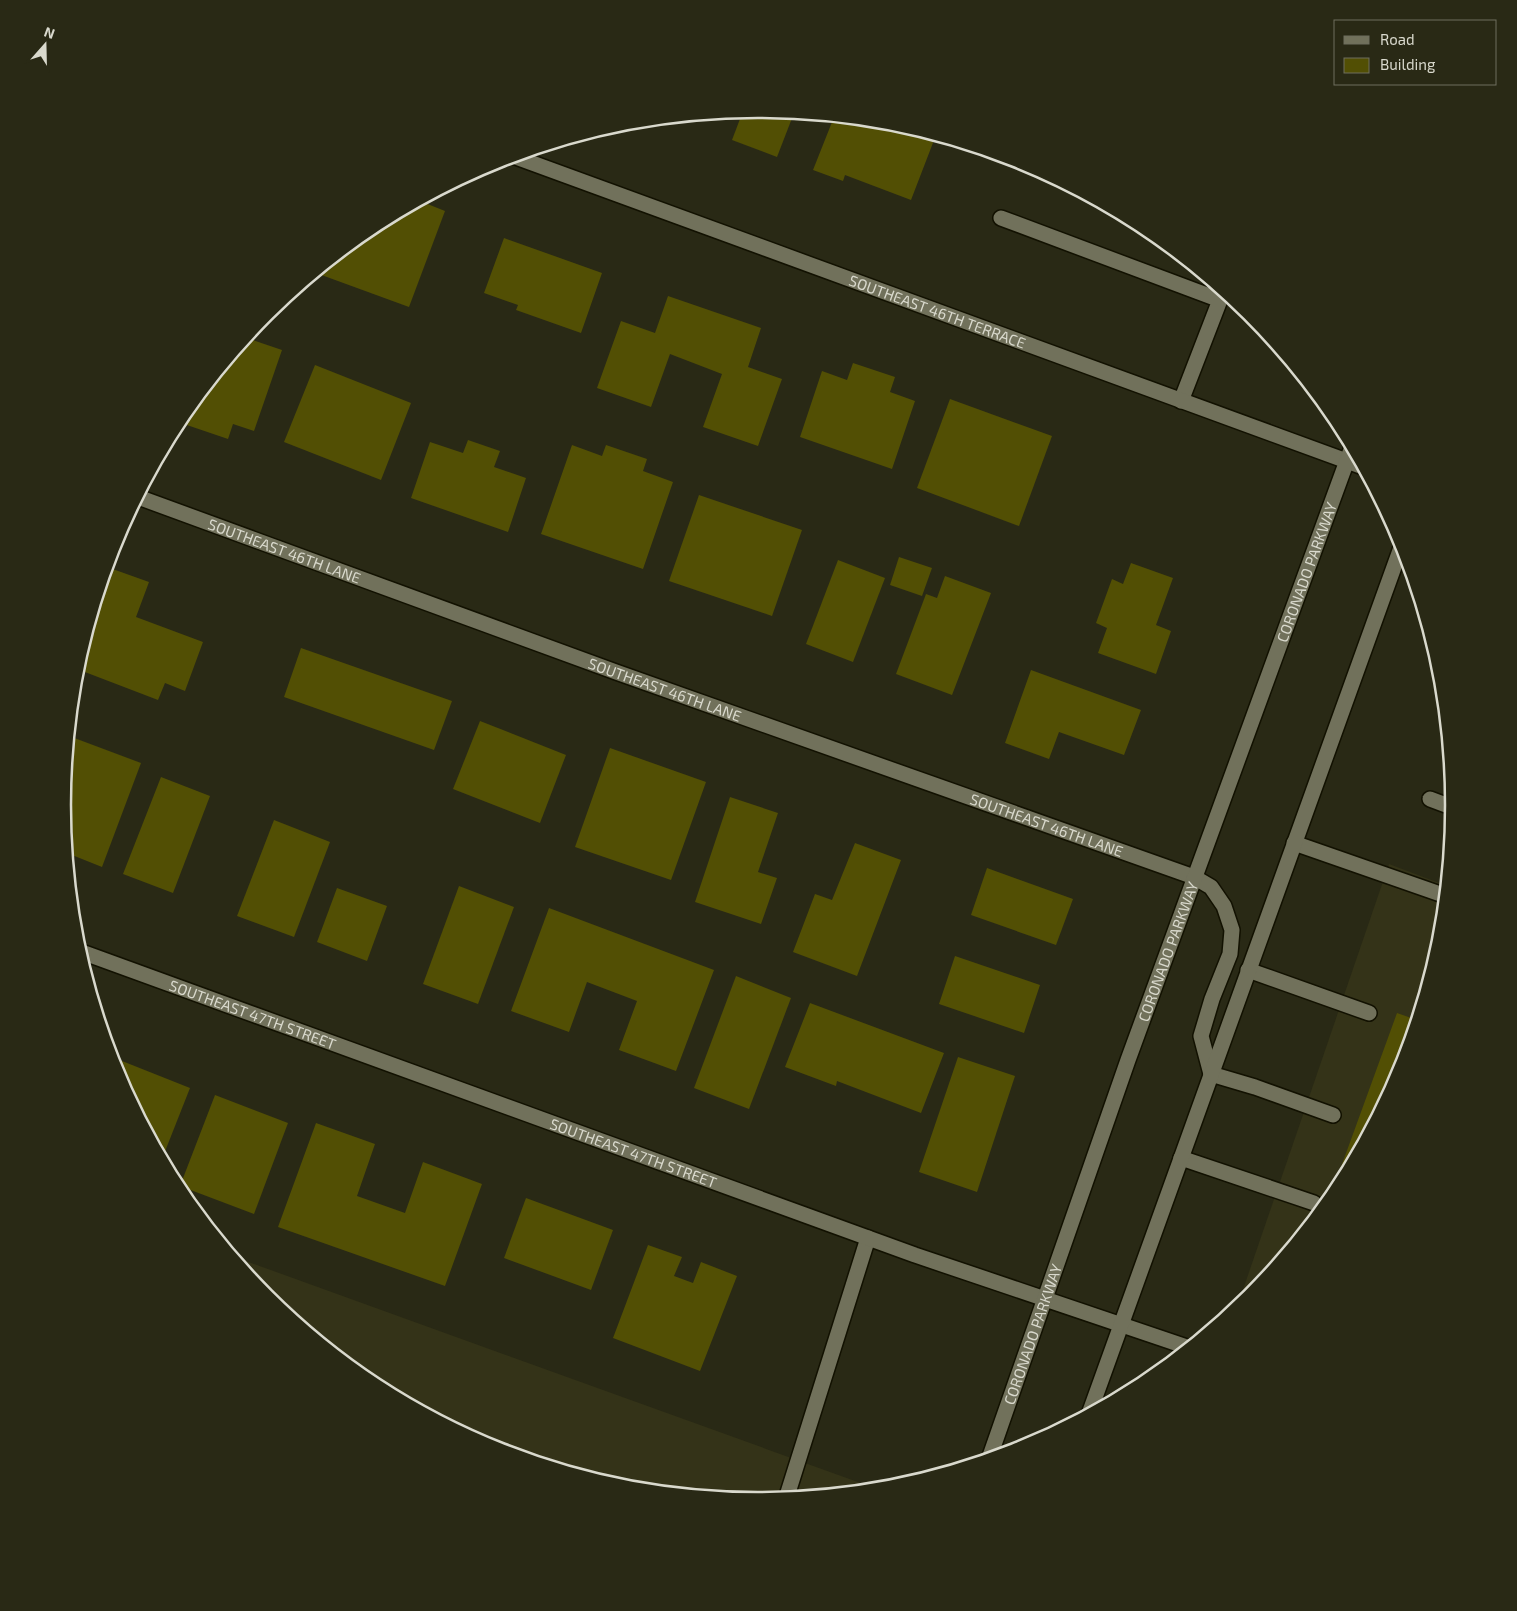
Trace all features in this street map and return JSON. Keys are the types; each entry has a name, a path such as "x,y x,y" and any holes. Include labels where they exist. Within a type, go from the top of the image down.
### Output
{"street":[{"name":"SOUTHEAST 46TH TERRACE","path":"524,160 1355,464"},
{"path":"1001,218 1220,300 1182,401"},
{"name":"CORONADO PARKWAY","path":"992,1451 1194,877 1221,808 1349,455"},
{"name":"SOUTHEAST 46TH LANE","path":"144,499 616,672 1194,877 1211,886 1224,906 1232,930 1230,954 1212,999 1201,1036 1211,1074"},
{"path":"1092,1406 1397,555"},
{"path":"1430,799 1446,805"},
{"path":"1294,843 1440,894"},
{"name":"SOUTHEAST 47TH STREET","path":"87,953 868,1238 1183,1346"},
{"path":"1248,970 1369,1013"},
{"path":"1211,1074 1333,1115"},
{"path":"1181,1158 1314,1203"},
{"path":"788,1492 868,1238"}],"shaded area":[{"path":"1389,864 1441,884 1433,940 1422,983 1409,1026 1375,1109 1354,1149 1304,1224 1275,1259 1242,1293"},
{"path":"243,1260 865,1484 803,1491 758,1493 714,1491 624,1480 538,1456 455,1422 415,1401 377,1377 340,1351 305,1322"}],"building":[{"path":"740,119 791,119 777,157 732,140"},
{"path":"832,123 893,131 934,141 911,200 845,175 843,181 813,170"},
{"path":"427,204 445,211 409,307 322,275 377,234"},
{"path":"504,238 602,273 581,333 516,310 518,305 484,293"},
{"path":"668,296 761,328 748,367 782,379 758,446 703,427 722,374 670,354 651,407 597,388 621,321 655,333"},
{"path":"253,340 282,350 254,431 233,424 228,439 186,425 213,387"},
{"path":"853,363 895,377 890,392 915,401 892,469 800,437 822,371 847,380"},
{"path":"315,365 411,403 381,480 284,442"},
{"path":"950,399 1052,436 1019,526 917,488"},
{"path":"468,440 500,451 494,467 526,478 508,532 411,498 430,442 463,453"},
{"path":"572,445 602,456 606,445 647,459 643,471 673,482 643,569 541,534"},
{"path":"699,495 802,530 772,616 669,581"},
{"path":"899,557 932,568 922,596 890,585"},
{"path":"838,560 885,578 853,662 806,644"},
{"path":"1131,563 1173,578 1156,625 1171,631 1156,674 1098,653 1107,628 1096,623 1112,579 1123,584"},
{"path":"114,569 149,582 136,617 203,642 185,691 165,683 158,700 84,672 95,628"},
{"path":"945,576 991,593 952,695 896,674 926,594 937,598"},
{"path":"301,648 452,701 434,750 284,697"},
{"path":"1031,670 1141,710 1124,755 1059,732 1049,759 1005,743"},
{"path":"480,721 566,755 540,823 453,789"},
{"path":"75,738 141,763 102,867 73,856 71,805"},
{"path":"610,748 706,782 671,880 575,847"},
{"path":"161,777 210,796 173,893 123,874"},
{"path":"730,797 778,813 758,872 777,878 761,924 695,902"},
{"path":"274,820 330,842 294,937 237,916"},
{"path":"855,843 901,860 857,976 793,952 815,894 832,900"},
{"path":"987,868 1073,899 1056,945 971,915"},
{"path":"459,886 514,907 478,1004 423,984"},
{"path":"337,888 387,906 367,961 317,942"},
{"path":"549,908 714,970 676,1071 619,1050 637,1001 587,982 569,1032 511,1011"},
{"path":"955,956 1040,985 1024,1033 939,1004"},
{"path":"736,976 791,998 749,1109 694,1088"},
{"path":"810,1003 944,1053 921,1113 837,1081 836,1086 785,1067"},
{"path":"1397,1013 1411,1018 1375,1109 1354,1149 1341,1167"},
{"path":"958,1057 1015,1076 977,1192 919,1172"},
{"path":"121,1061 190,1088 165,1152 142,1109"},
{"path":"215,1095 288,1123 254,1214 189,1189 182,1180"},
{"path":"316,1123 375,1144 357,1196 405,1213 423,1162 482,1184 445,1286 278,1227"},
{"path":"526,1198 613,1230 591,1290 504,1258"},
{"path":"648,1245 682,1257 674,1276 693,1283 701,1262 737,1276 700,1371 613,1338"}]}
